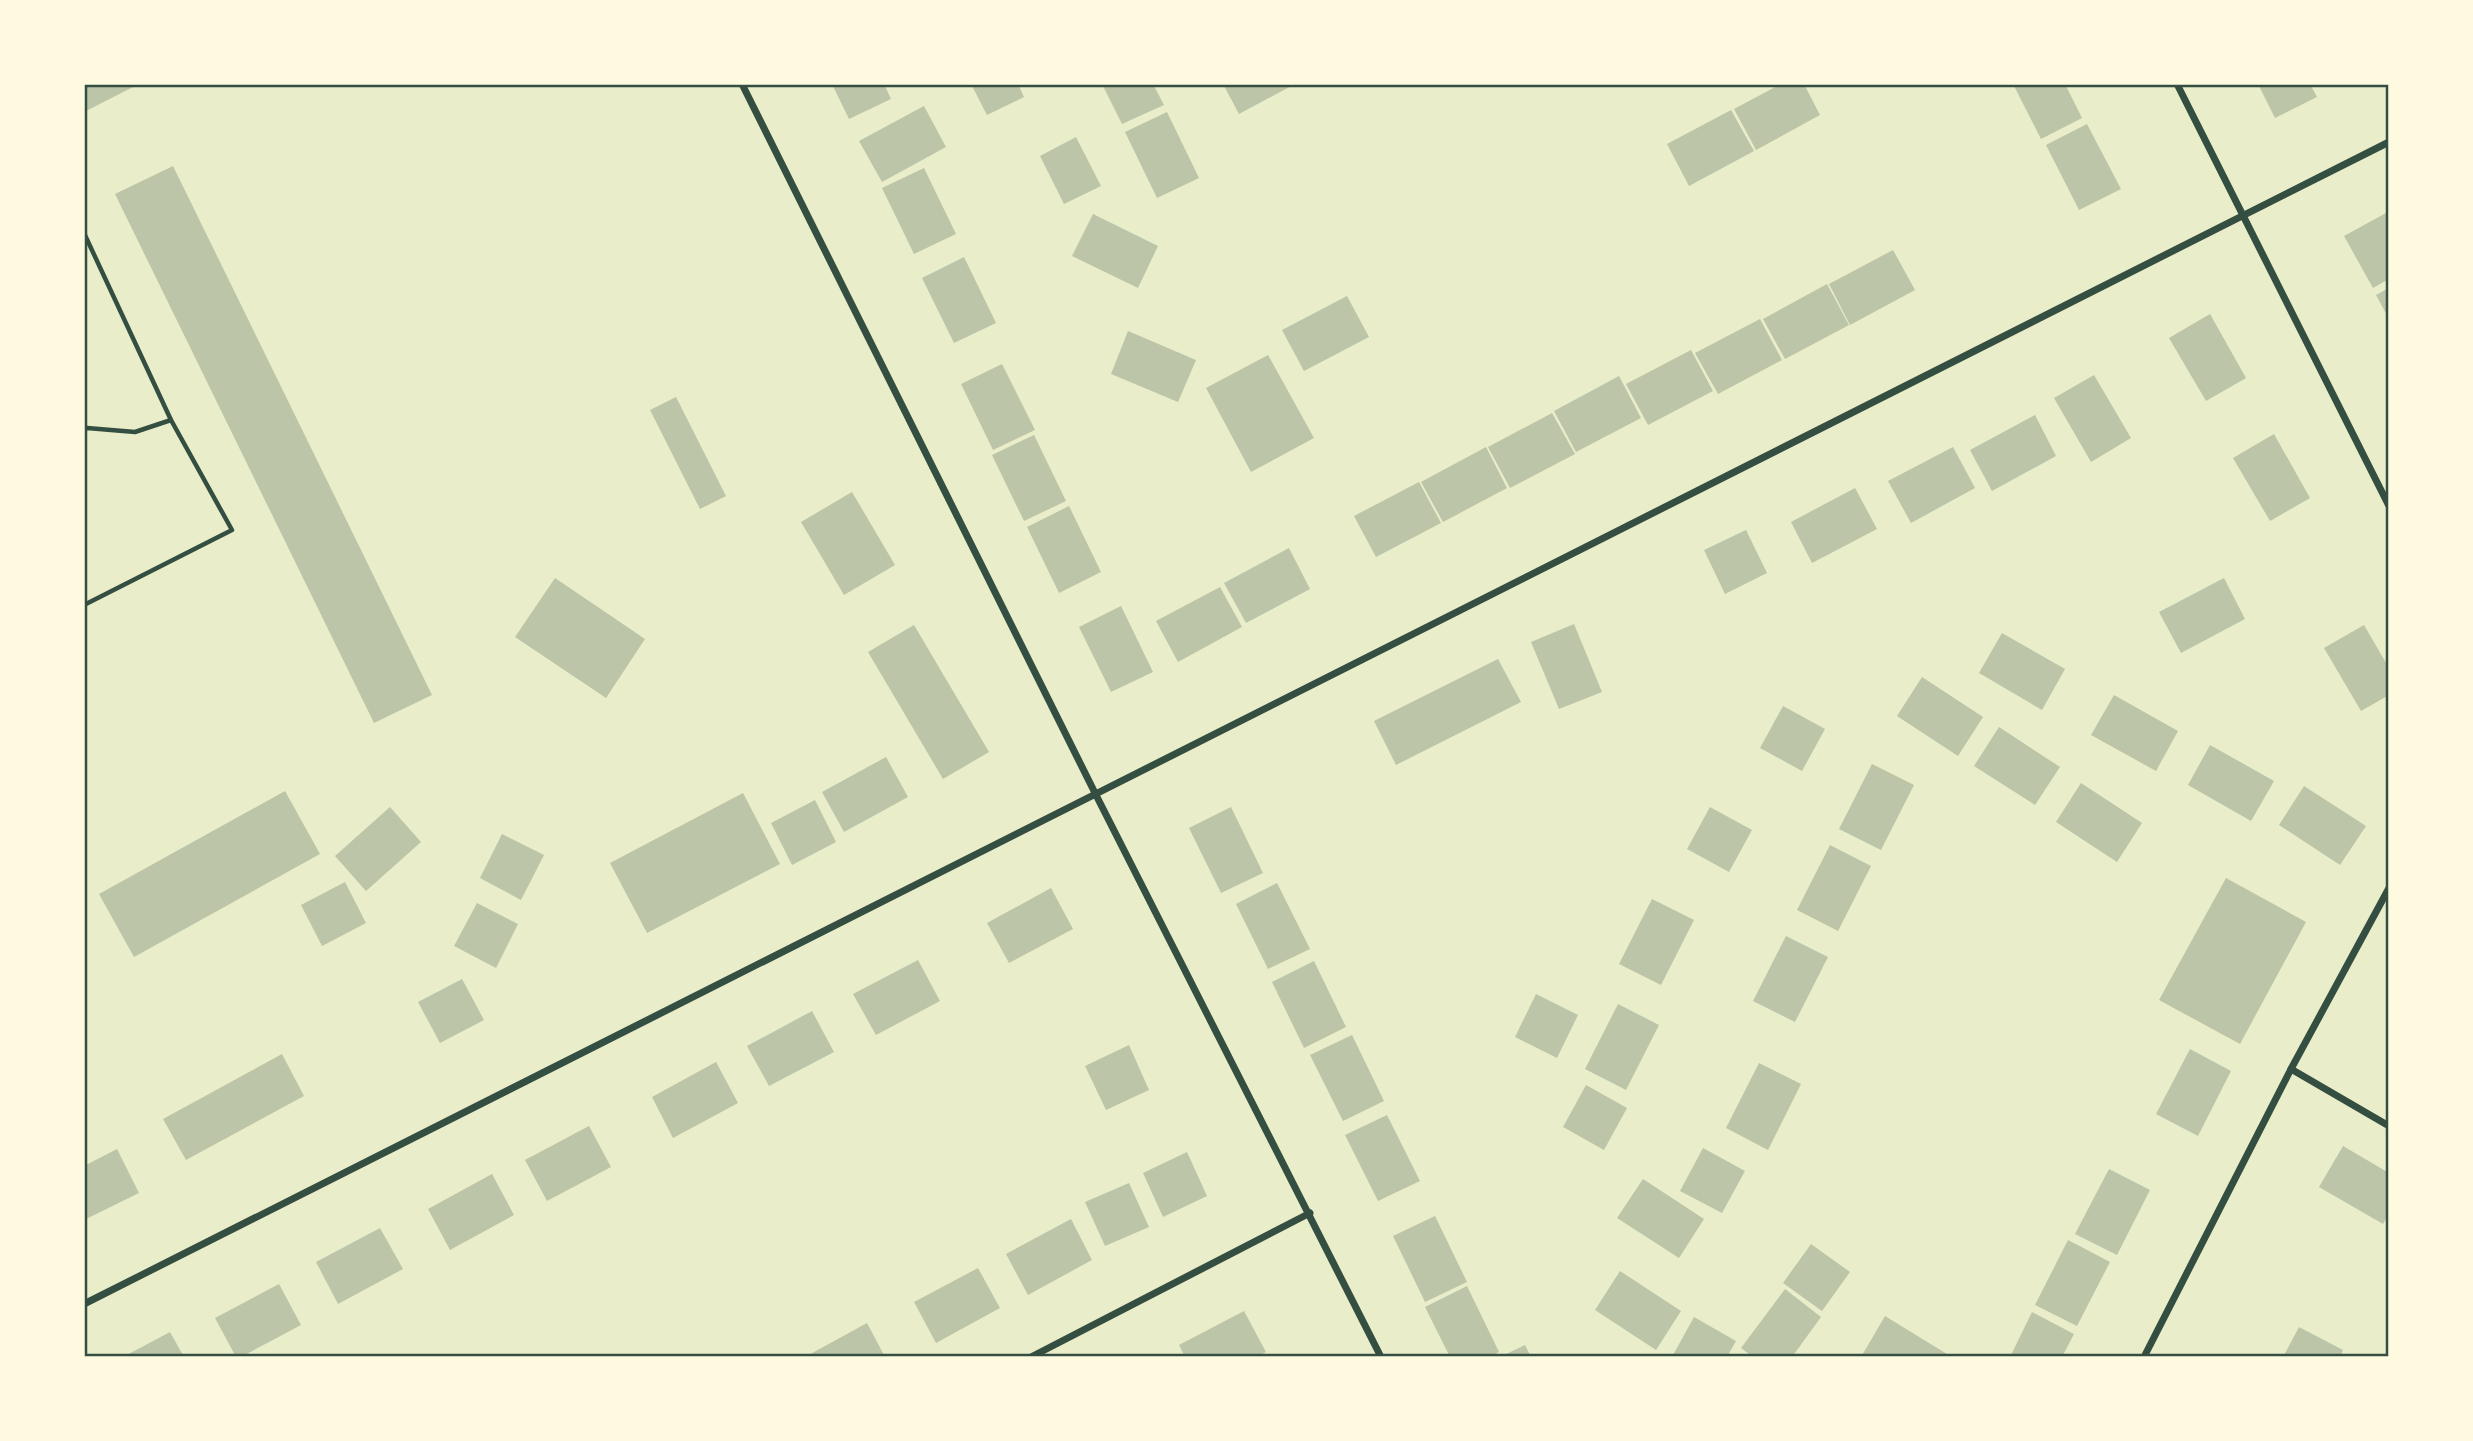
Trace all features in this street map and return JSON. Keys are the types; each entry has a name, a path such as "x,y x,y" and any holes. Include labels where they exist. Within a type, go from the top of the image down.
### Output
{"street":[{"path":"742,84 1095,793 1381,1357"},
{"path":"2177,84 2389,506"},
{"path":"84,1304 2389,142"},
{"path":"2144,1357 2291,1069 2389,888"},
{"path":"2291,1069 2389,1126"},
{"path":"1031,1357 1310,1213"}],"path":[{"path":"84,233 171,420 232,530 84,605"},
{"path":"84,430 87,428 135,432 171,420"}],"building":[{"path":"84,84 139,84 84,112"},
{"path":"832,84 884,84 891,99 849,119"},
{"path":"971,84 1018,84 1024,97 987,115"},
{"path":"1102,84 1153,84 1164,105 1122,124"},
{"path":"1223,84 1295,84 1239,114"},
{"path":"1781,84 1804,84 1820,115 1756,150 1734,109"},
{"path":"2013,84 2065,84 2082,118 2041,139"},
{"path":"2258,84 2310,84 2317,97 2275,118"},
{"path":"924,106 946,147 882,182 859,141"},
{"path":"1731,110 1754,151 1689,186 1667,144"},
{"path":"1167,112 1199,178 1157,198 1125,132"},
{"path":"2087,124 2121,189 2079,210 2046,145"},
{"path":"1076,137 1101,186 1064,204 1040,156"},
{"path":"173,166 432,695 374,723 115,194"},
{"path":"924,168 956,234 914,254 882,188"},
{"path":"2386,213 2389,219 2389,279 2373,288 2344,236"},
{"path":"1093,214 1158,246 1138,288 1072,256"},
{"path":"1893,250 1915,290 1850,325 1829,284"},
{"path":"964,257 996,323 954,343 922,278"},
{"path":"1827,284 1849,325 1785,359 1763,319"},
{"path":"2389,288 2389,319 2376,295"},
{"path":"1347,296 1369,337 1304,371 1282,330"},
{"path":"2210,314 2246,378 2206,401 2169,338"},
{"path":"1760,319 1782,360 1718,394 1695,353"},
{"path":"1128,331 1196,360 1178,402 1111,374"},
{"path":"1691,350 1713,391 1648,425 1626,384"},
{"path":"1268,355 1314,438 1251,472 1206,388"},
{"path":"1002,364 1035,430 993,450 961,384"},
{"path":"2094,375 2131,438 2091,462 2054,398"},
{"path":"1619,376 1641,418 1576,452 1554,411"},
{"path":"676,397 726,496 700,509 650,410"},
{"path":"1552,413 1575,454 1510,488 1488,447"},
{"path":"2035,415 2056,456 1992,491 1970,450"},
{"path":"2274,434 2310,498 2270,521 2233,458"},
{"path":"1034,435 1066,501 1024,521 992,455"},
{"path":"1486,447 1507,488 1443,522 1421,482"},
{"path":"1953,447 1975,488 1911,523 1888,481"},
{"path":"1419,482 1441,523 1376,557 1354,516"},
{"path":"1855,488 1877,529 1812,563 1791,522"},
{"path":"852,492 895,565 844,595 801,522"},
{"path":"1069,506 1101,572 1059,593 1027,527"},
{"path":"1746,530 1767,573 1725,594 1704,550"},
{"path":"1289,548 1310,589 1246,623 1224,583"},
{"path":"555,578 645,639 606,698 515,637"},
{"path":"2224,578 2245,619 2181,653 2159,612"},
{"path":"1220,587 1242,627 1178,662 1156,621"},
{"path":"1121,606 1153,672 1111,692 1079,627"},
{"path":"1574,624 1602,692 1559,709 1531,642"},
{"path":"914,625 989,752 943,779 868,652"},
{"path":"2364,625 2389,668 2389,695 2361,711 2324,648"},
{"path":"2002,633 2065,669 2042,710 1979,673"},
{"path":"1498,659 1521,702 1396,765 1374,721"},
{"path":"1922,677 1983,717 1958,756 1897,716"},
{"path":"2114,695 2178,731 2156,771 2091,735"},
{"path":"1783,706 1825,729 1802,771 1760,748"},
{"path":"1999,727 2060,767 2035,805 1974,766"},
{"path":"2210,745 2274,781 2251,821 2188,785"},
{"path":"886,757 908,797 844,832 822,792"},
{"path":"1872,764 1914,785 1881,850 1839,829"},
{"path":"2081,783 2142,823 2117,862 2056,822"},
{"path":"2304,786 2366,826 2340,865 2279,825"},
{"path":"285,791 320,854 134,957 99,894"},
{"path":"743,793 780,864 647,933 610,863"},
{"path":"815,800 836,842 792,865 771,823"},
{"path":"390,807 421,842 366,891 335,856"},
{"path":"1231,807 1263,873 1221,893 1189,828"},
{"path":"1710,807 1752,830 1729,872 1687,849"},
{"path":"502,834 544,855 521,900 480,878"},
{"path":"1830,845 1871,866 1838,931 1797,910"},
{"path":"2226,878 2306,922 2240,1044 2159,1000"},
{"path":"345,882 366,923 322,946 301,905"},
{"path":"1277,883 1310,949 1268,969 1236,904"},
{"path":"1051,888 1073,929 1009,963 987,923"},
{"path":"1652,899 1694,920 1661,985 1619,964"},
{"path":"477,903 518,924 496,968 454,946"},
{"path":"1786,936 1828,957 1795,1022 1753,1001"},
{"path":"918,960 940,1001 876,1035 853,994"},
{"path":"1314,961 1346,1027 1304,1048 1272,982"},
{"path":"462,979 484,1020 440,1043 418,1002"},
{"path":"1536,994 1578,1015 1557,1058 1515,1037"},
{"path":"1618,1004 1659,1025 1626,1090 1585,1069"},
{"path":"812,1011 834,1052 769,1086 747,1046"},
{"path":"1352,1035 1384,1101 1343,1121 1310,1055"},
{"path":"1129,1045 1149,1090 1106,1110 1085,1066"},
{"path":"2190,1049 2231,1071 2198,1136 2156,1114"},
{"path":"282,1054 304,1096 186,1160 163,1119"},
{"path":"716,1062 738,1103 673,1138 652,1097"},
{"path":"1759,1063 1801,1084 1768,1150 1726,1128"},
{"path":"1586,1085 1627,1108 1604,1150 1563,1127"},
{"path":"1387,1115 1420,1181 1378,1201 1345,1135"},
{"path":"589,1126 611,1167 547,1201 525,1160"},
{"path":"2343,1146 2389,1173 2389,1213 2383,1224 2319,1187"},
{"path":"1703,1148 1745,1171 1722,1213 1680,1191"},
{"path":"117,1149 139,1193 84,1220 84,1166"},
{"path":"1187,1152 1207,1196 1163,1217 1143,1173"},
{"path":"2109,1169 2150,1190 2117,1255 2075,1234"},
{"path":"492,1174 514,1215 450,1250 428,1209"},
{"path":"1643,1179 1704,1219 1679,1258 1617,1218"},
{"path":"1129,1183 1149,1227 1105,1246 1085,1202"},
{"path":"1435,1216 1467,1282 1425,1302 1393,1236"},
{"path":"1071,1219 1092,1260 1028,1295 1006,1254"},
{"path":"380,1228 403,1269 338,1304 316,1262"},
{"path":"2068,1240 2110,1262 2077,1326 2035,1305"},
{"path":"1811,1244 1850,1272 1822,1311 1783,1283"},
{"path":"978,1268 1000,1308 936,1343 914,1302"},
{"path":"1620,1271 1681,1311 1656,1350 1595,1310"},
{"path":"279,1284 301,1325 241,1357 236,1357 215,1318"},
{"path":"1467,1286 1499,1352 1489,1357 1450,1357 1425,1307"},
{"path":"1785,1289 1821,1317 1792,1357 1753,1357 1741,1348"},
{"path":"1244,1311 1266,1352 1256,1357 1185,1357 1179,1345"},
{"path":"2032,1312 2074,1334 2062,1357 2010,1357"},
{"path":"1885,1316 1947,1354 1945,1357 1861,1357"},
{"path":"1694,1317 1736,1341 1727,1357 1672,1357"},
{"path":"867,1323 885,1357 805,1357"},
{"path":"2299,1327 2343,1350 2340,1357 2283,1357"},
{"path":"170,1332 184,1357 123,1357"},
{"path":"1525,1345 1531,1357 1500,1357"}]}
